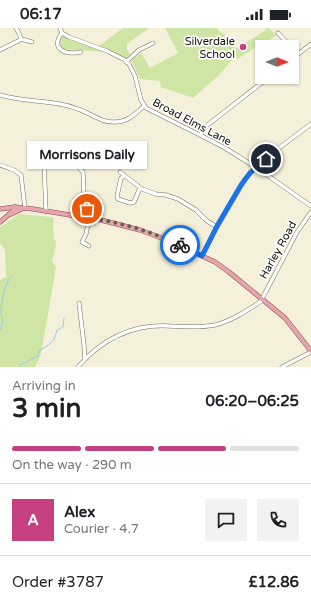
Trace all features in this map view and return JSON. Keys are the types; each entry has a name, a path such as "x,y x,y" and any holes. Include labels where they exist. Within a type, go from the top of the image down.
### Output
{"main road":[{"path":"0,222 13,211 15,207"},
{"path":"0,209 15,207 25,208 101,220 153,234 202,256 215,262 229,272 285,318 311,351"},
{"path":"8,216 25,208"},
{"path":"0,209 5,211 8,216"}],"street":[{"path":"16,28 21,39"},
{"path":"60,28 62,33 69,37 120,57 126,62 139,50 153,43"},
{"path":"62,33 59,36 58,41 60,49 65,52 81,52"},
{"path":"278,33 285,40"},
{"path":"0,50 21,39 32,42"},
{"path":"299,53 311,44"},
{"name":"Broad Elms Lane","path":"126,62 129,64 135,76 141,100 148,110 225,148 257,168 311,206"},
{"path":"200,135 205,127 260,84"},
{"path":"0,95 18,100 64,104 110,122 128,120 144,106"},
{"path":"202,256 217,226 245,179 266,159 311,124"},
{"path":"46,211 44,163 58,155 75,164 83,172 84,195 89,218 86,234 82,242 89,246"},
{"path":"0,166 14,170 21,175 25,208"},
{"path":"120,172 140,188 156,194 175,198 196,210 207,221 217,226"},
{"path":"124,176 121,178 117,196 118,200 130,203 134,202 140,188"},
{"name":"Harley Road","path":"262,299 297,232 311,212"},
{"path":"78,367 99,347 122,333 133,329 156,326 195,327 214,325 232,319 262,299"},
{"path":"79,303 84,345 84,360"},
{"path":"282,367 311,351"}],"green space":[{"path":"123,28 149,28 127,44 127,50 131,55 126,59 99,46"},
{"path":"165,28 217,28 226,36 223,37 229,44 237,47 266,30 265,28 268,28 277,35 269,40 255,40 255,48 237,59 235,56 219,75 193,98 161,87 160,81 140,79 132,62 132,60 141,53 150,68 178,53"},
{"path":"62,36 105,52 63,49 60,47 59,42"},
{"path":"19,214 54,218 54,239 56,241 52,261 56,267 41,354 35,367 0,367 0,280 6,277 5,250 0,243 0,227"}],"waterway":[{"path":"0,330 5,288 11,276"},
{"path":"20,367 20,365 38,356 40,350 52,342 57,330 63,327 64,318"}],"way so far":[{"path":"87,209 89,218 140,230 180,245"}],"place":[{"name":"Silverdale School","path":"243,47"},
{"name":"Morrisons Daily","path":"87,209"}],"route":[{"path":"180,245 202,256 217,226 241,185 250,173 266,159"}]}
